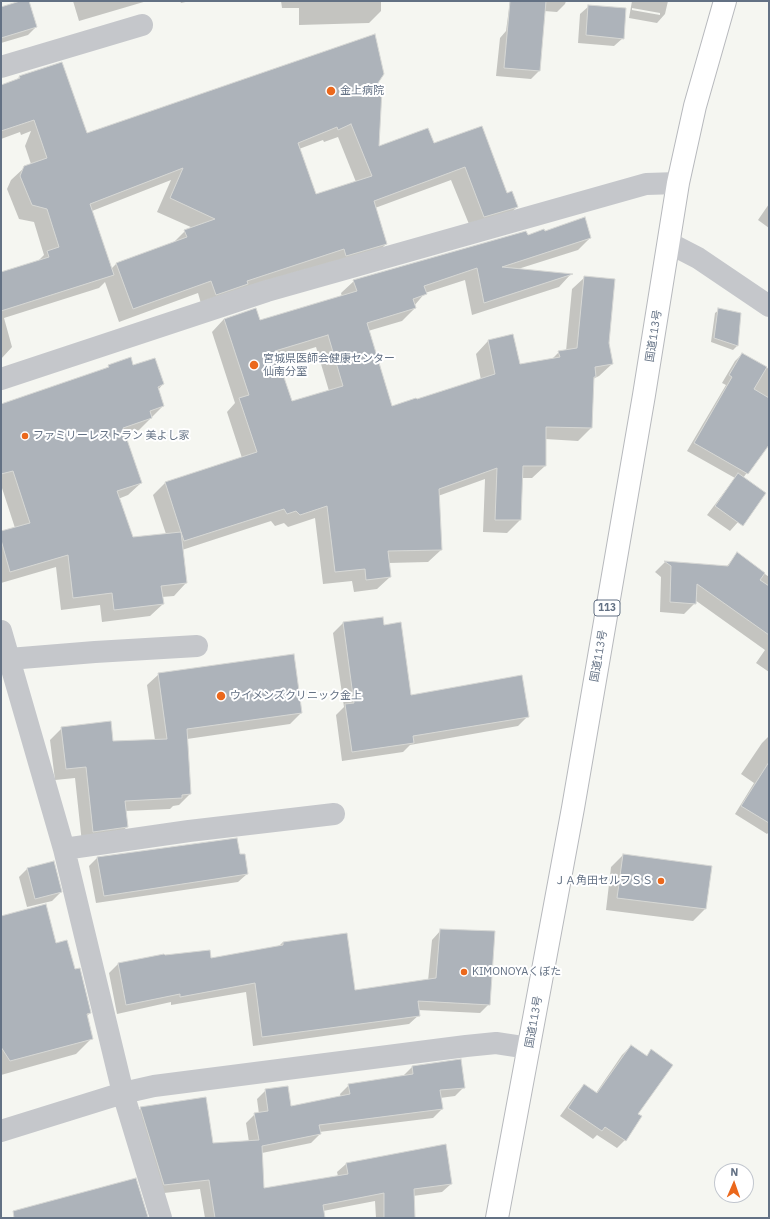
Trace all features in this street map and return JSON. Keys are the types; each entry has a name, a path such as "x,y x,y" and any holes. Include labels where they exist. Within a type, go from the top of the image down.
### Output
{"highway":[{"name":"国道113号","path":"497,1218 574,800 644,395 678,183 694,106 724,1"}],"street":[{"path":"1,67 142,25"},
{"path":"1,379 267,291 646,184 678,183"},
{"path":"669,243 698,258 769,306"},
{"path":"1,631 64,849 123,1093 161,1218"},
{"path":"9,659 197,646"},
{"path":"64,849 188,831 334,814"},
{"path":"1,1130 123,1093 154,1086 466,1046 496,1043 529,1048"}],"building":[{"path":"20,1 29,1 37,27 1,38 1,7"},
{"path":"510,1 546,1 540,71 504,68"},
{"path":"588,5 626,8 624,39 586,35"},
{"path":"375,34 384,74 378,83 382,90 379,146 428,128 434,143 482,126 507,193 512,191 518,207 484,217 465,167 374,201 387,244 346,256 344,249 247,281 248,284 216,295 211,281 133,309 116,263 187,237 184,230 215,219 170,198 183,168 90,204 114,275 1,311 1,272 49,257 47,251 59,247 47,209 32,205 20,176 24,166 47,158 34,120 1,131 1,85 20,78 19,76 62,62 87,133","holes":["351,124 372,176 316,194 298,143 337,127 338,130"]},
{"path":"585,217 591,238 502,267 573,274 484,303 477,268 424,286 427,294 413,299 416,308 367,323 392,406 495,374 488,340 513,334 520,364 560,357 558,351 577,348 584,276 615,279 609,343 613,364 595,367 596,377 594,377 592,428 546,427 546,466 523,466 521,520 495,520 497,468 439,489 442,550 388,551 391,577 366,580 365,569 335,572 327,506 300,515 296,511 287,514 284,509 184,541 165,482 257,452 239,398 249,395 224,319 256,308 260,320 357,291 353,280 526,231 528,235 544,229 545,231","holes":["328,335 343,386 292,401 275,351"]},
{"path":"718,308 741,313 738,346 714,338"},
{"path":"742,353 767,367 754,389 769,398 769,445 748,474 694,443 732,377 729,375"},
{"path":"131,357 133,365 155,358 164,384 158,387 164,406 150,411 152,418 123,428 142,483 117,491 133,537 181,532 187,583 161,586 164,604 114,610 112,593 73,598 68,555 10,572 1,540 1,531 30,523 13,471 1,474 1,404 109,367 108,365"},
{"path":"738,473 766,493 743,526 715,506"},
{"path":"737,552 765,573 760,580 769,586 769,635 697,584 696,604 670,602 671,566 664,561 728,566"},
{"path":"383,617 384,625 401,622 411,695 522,675 529,717 413,736 414,743 352,752 345,704 354,703 343,622"},
{"path":"294,654 302,713 187,729 191,794 182,795 182,798 125,801 128,827 93,832 86,767 66,769 61,727 111,721 113,741 167,739 158,673"},
{"path":"769,762 769,823 741,806"},
{"path":"237,838 240,854 245,854 248,874 104,896 97,857"},
{"path":"623,854 712,866 706,909 617,898"},
{"path":"54,861 62,892 35,899 27,868"},
{"path":"46,904 56,943 67,940 75,969 80,968 91,1013 87,1014 93,1039 10,1061 1,1047 1,916"},
{"path":"440,929 495,931 490,1005 418,1001 420,1016 262,1037 255,983 180,997 180,994 126,1005 118,963 164,954 210,950 211,958 283,945 283,942 347,933 355,990 436,978"},
{"path":"631,1045 647,1056 651,1049 673,1065 638,1114 642,1116 626,1141 605,1127 602,1131 568,1108 584,1084 597,1093"},
{"path":"461,1059 465,1088 440,1090 443,1109 319,1125 321,1134 262,1146 264,1188 348,1174 346,1163 446,1144 452,1184 414,1189 415,1218 384,1218 384,1193 323,1205 325,1218 215,1218 209,1180 164,1185 140,1107 206,1097 213,1143 259,1140 254,1113 268,1111 265,1089 288,1086 291,1106 350,1094 348,1084 413,1074 412,1066"},
{"path":"136,1178 148,1217 14,1218 13,1211"}],"place":[{"name":"金上病院","path":"331,91"},
{"name":"宮城県医師会健康センター 仙南分室","path":"254,365"},
{"name":"ファミリーレストラン 美よし家","path":"25,436"},
{"name":"ウイメンズクリニック金上","path":"221,696"},
{"name":"ＪＡ角田セルフＳＳ","path":"661,881"},
{"name":"KIMONOYAくぼた","path":"464,972"}]}
